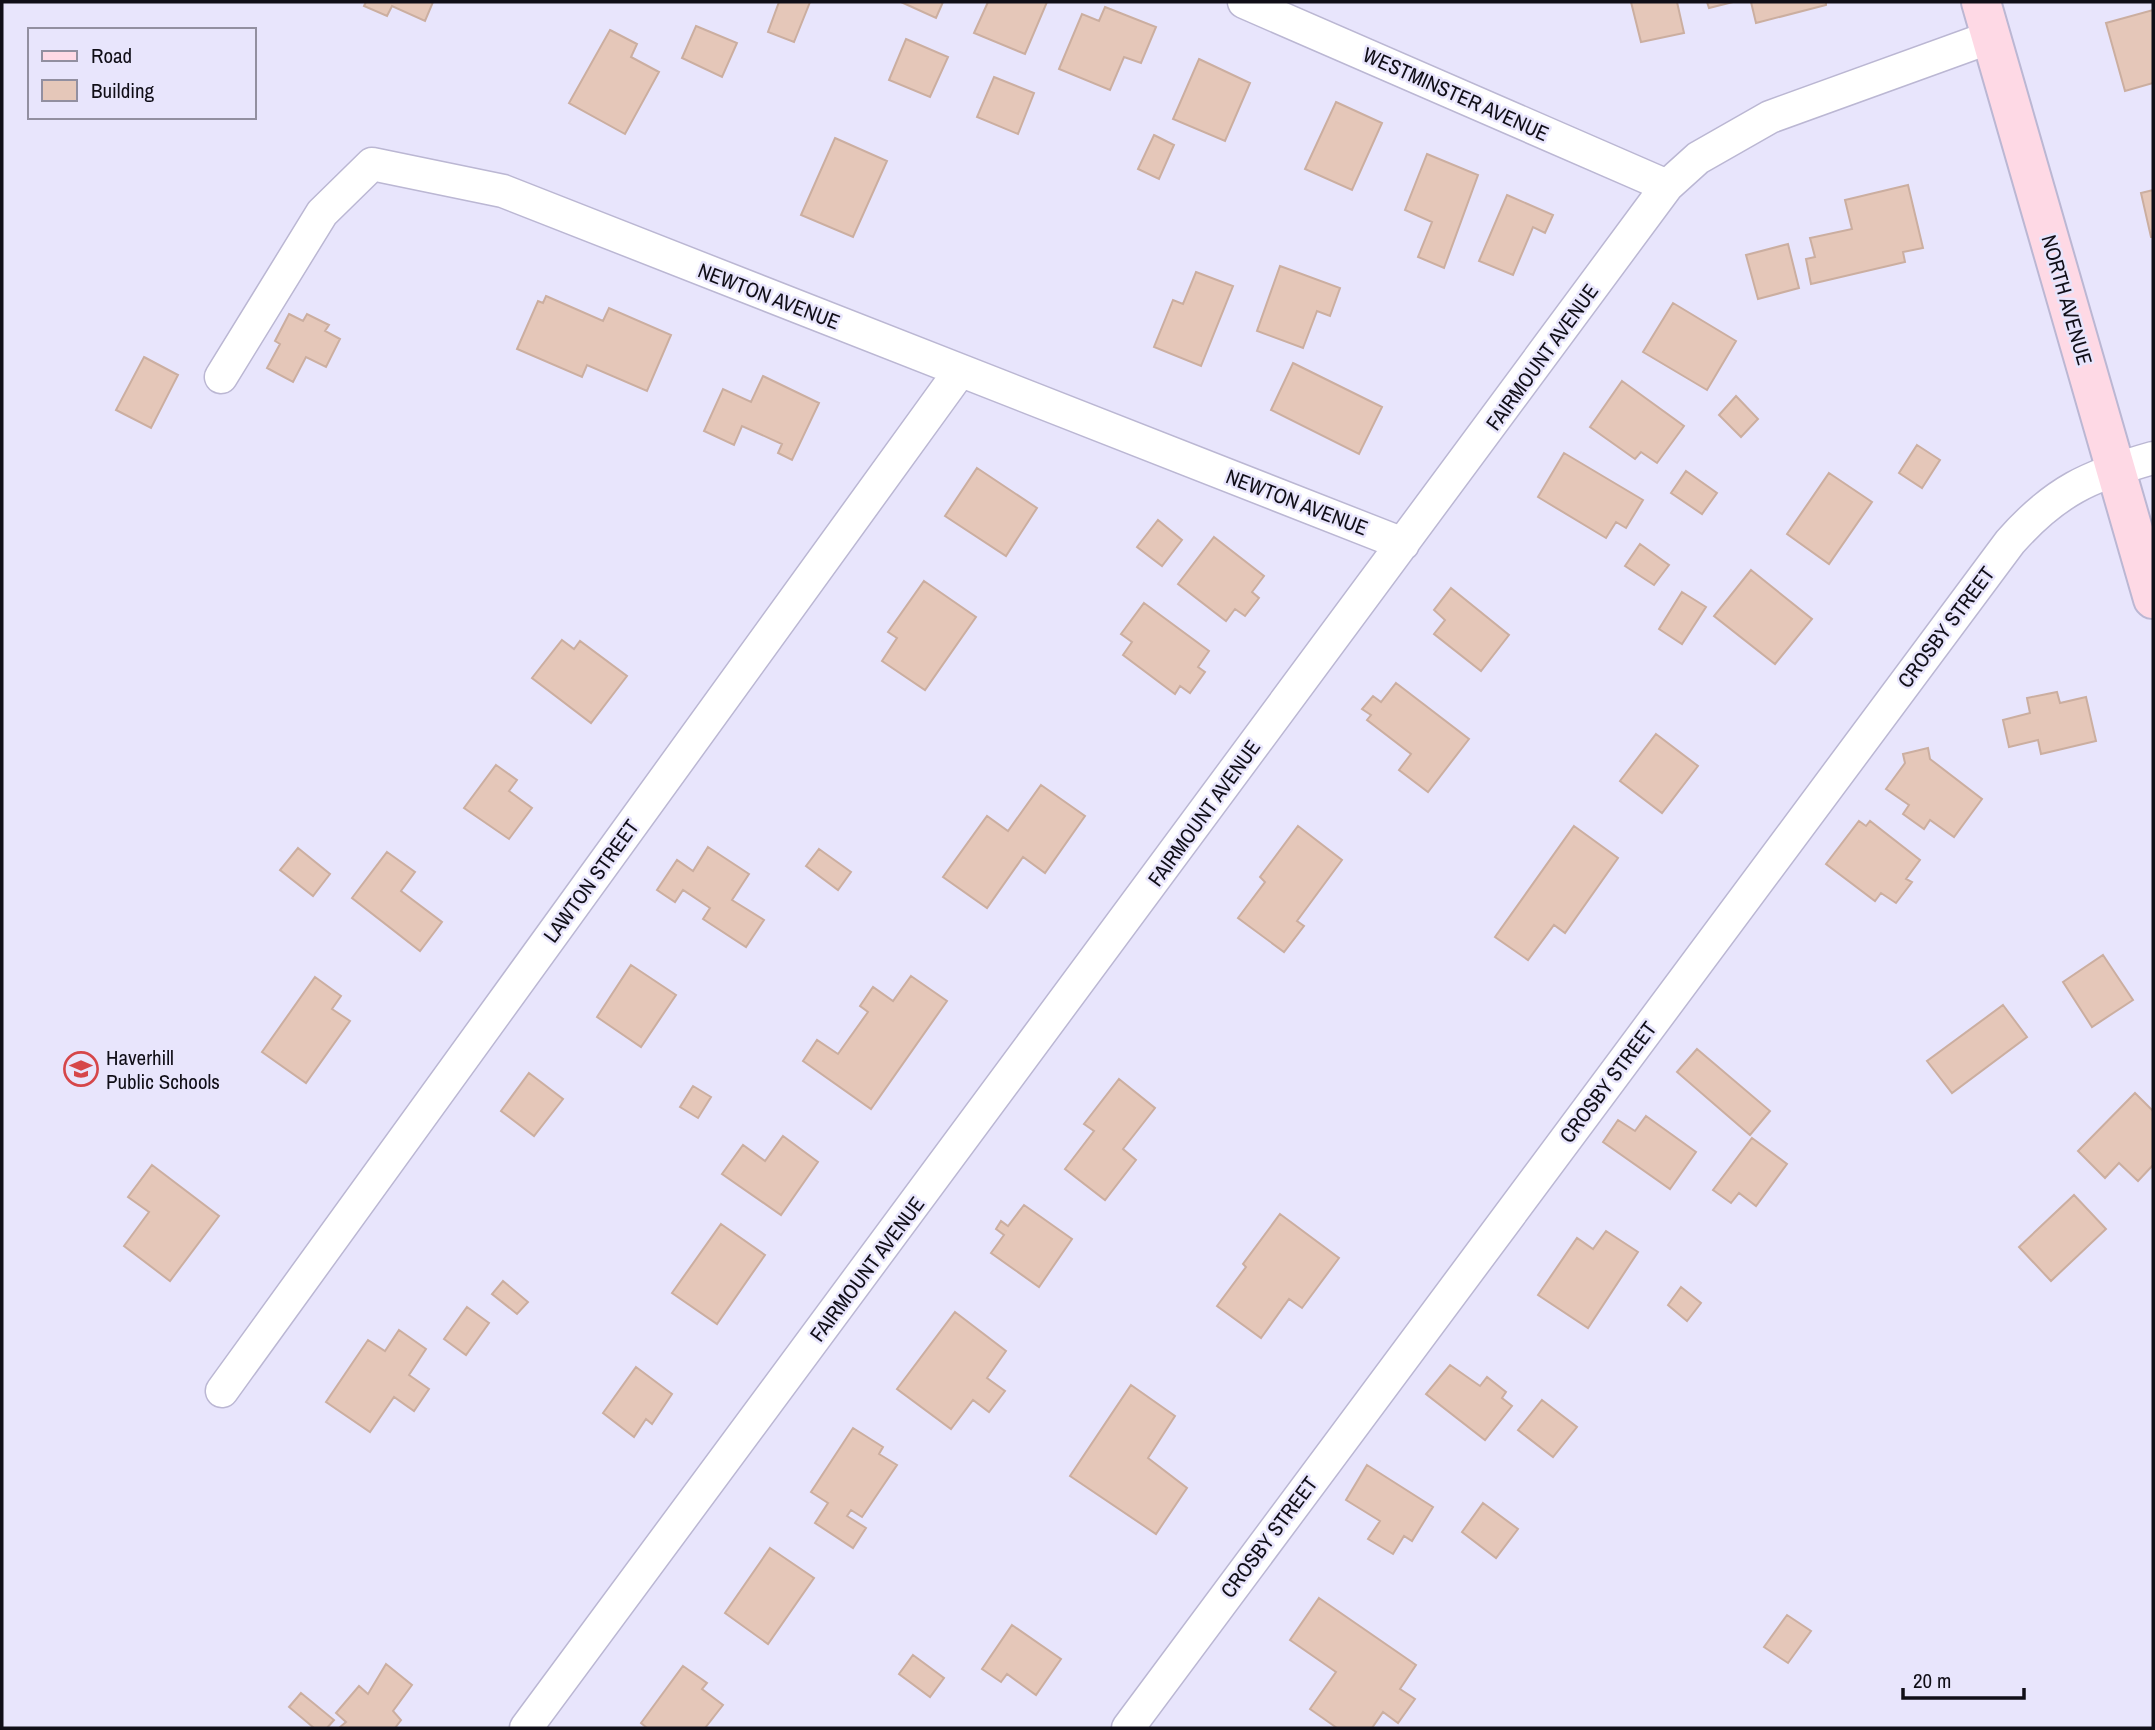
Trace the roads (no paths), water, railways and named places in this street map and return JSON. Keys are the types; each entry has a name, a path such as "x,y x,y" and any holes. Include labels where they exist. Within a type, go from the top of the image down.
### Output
{"main road":[{"name":"NORTH AVENUE","path":"1986,19 2153,598"}],"street":[{"name":"WESTMINSTER AVENUE","path":"1244,2 1667,186"},
{"name":"FAIRMOUNT AVENUE","path":"526,1728 1667,186 1698,158 1770,117 1986,19"},
{"name":"NEWTON AVENUE","path":"221,377 322,213 372,164 503,191 1403,544"},
{"name":"LAWTON STREET","path":"222,1391 960,370"},
{"name":"CROSBY STREET","path":"1128,1728 2010,542 2031,518 2059,495 2116,468 2153,458"}],"place":[{"name":"Haverhill Public Schools","path":"81,1069"}]}
